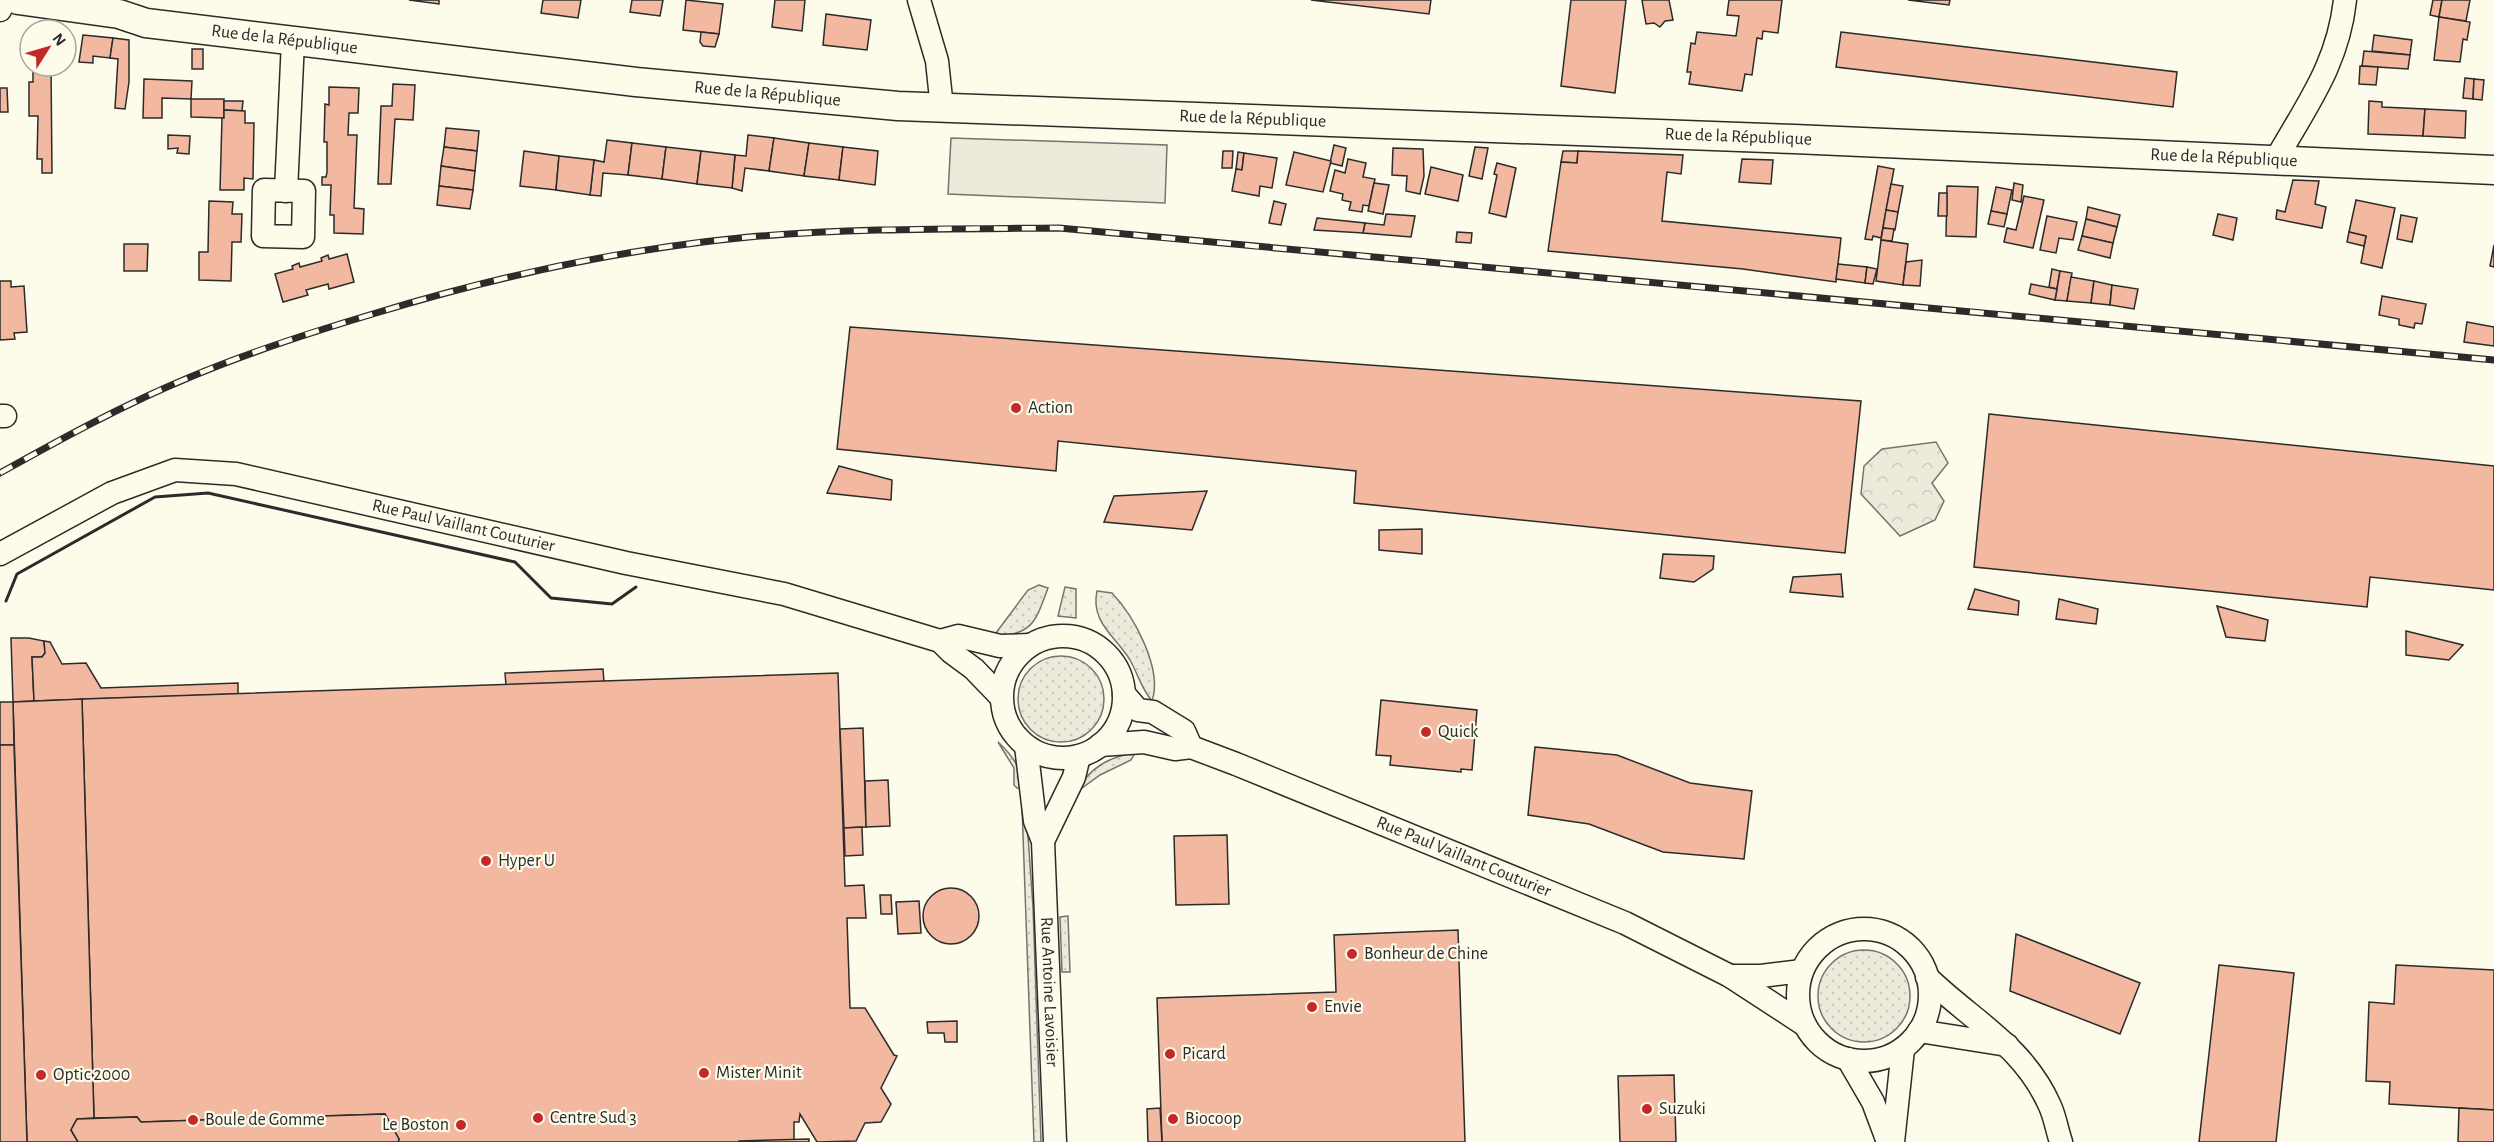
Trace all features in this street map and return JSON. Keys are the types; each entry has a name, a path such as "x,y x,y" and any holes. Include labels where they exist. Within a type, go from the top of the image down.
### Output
{"street":[{"path":"0,10 5,0"},
{"name":"Rue de la République","path":"18,0 119,14 146,23 636,82 942,108 1805,140 2494,170"},
{"path":"918,0 937,61 942,108"},
{"path":"2275,161 2328,70 2342,29 2345,0"},
{"path":"286,191 292,41"},
{"name":"Rue Paul Vaillant Couturier","path":"0,554 112,493 175,470 236,474 626,563 784,594 940,641 974,669 1001,697"},
{"name":"Rue Paul Vaillant Couturier","path":"940,641 958,636 1000,646 1030,645"},
{"path":"1061,636 1075,637 1089,642 1103,651 1114,663 1121,678 1124,694 1117,724 1100,745 1079,756 1060,758 1042,754 1026,746 1012,731 1001,697 1009,668 1017,656 1030,645 1046,638 1061,636"},
{"name":"Rue Paul Vaillant Couturier","path":"1124,694 1138,710 1153,712 1184,731 1191,747"},
{"name":"Rue Paul Vaillant Couturier","path":"1100,745 1144,742 1175,749 1191,747 1625,923 1730,976 1805,1025"},
{"name":"Rue Antoine Lavoisier","path":"1026,746 1035,821 1043,841 1055,1142"},
{"name":"Rue Antoine Lavoisier","path":"1043,841 1066,796 1079,756"},
{"path":"1868,929 1892,936 1908,946 1920,960 1927,977 1930,996 1927,1014 1919,1031 1902,1048 1876,1060 1848,1059 1830,1052 1816,1040 1805,1025 1798,999 1802,971 1814,953 1829,939 1842,933 1868,929"},
{"name":"Rue Paul Vaillant Couturier","path":"1730,976 1761,976 1802,971"},
{"path":"1927,977 2009,1046 2034,1076 2051,1108 2061,1142"},
{"path":"1919,1031 2009,1046"},
{"path":"1893,1142 1902,1048"},
{"path":"1848,1059 1873,1102 1888,1142"}],"green space":[{"path":"951,138 1167,145 1165,203 948,194"},
{"path":"1936,442 1948,463 1932,483 1944,501 1935,520 1900,536 1861,494 1864,466 1882,449"},
{"path":"1039,585 1048,588 1040,610 1031,624 1017,633 993,637 1028,590"},
{"path":"1065,587 1076,589 1076,618 1058,616"},
{"path":"1097,591 1112,593 1137,629 1150,659 1154,688 1152,701 1130,660 1097,612"},
{"path":"1061,656 1085,663 1097,675 1104,699 1097,723 1085,735 1061,742 1037,735 1025,723 1018,699 1025,675 1037,663"},
{"path":"998,742 1016,763 1025,788 1017,788 1014,785 1014,768"},
{"path":"1135,753 1131,760 1100,775 1078,791 1082,783 1101,764"},
{"path":"1022,807 1026,808 1033,907 1041,1142 1034,1142"},
{"path":"1068,916 1070,972 1062,972 1060,917"},
{"path":"1855,950 1873,950 1890,957 1903,970 1910,987 1910,1005 1903,1022 1890,1035 1873,1042 1855,1042 1838,1035 1825,1022 1818,1005 1818,987 1825,970 1838,957"}],"building":[{"path":"409,0 439,0 439,4"},
{"path":"543,0 581,0 578,18 541,13"},
{"path":"632,0 663,0 660,16 630,12"},
{"path":"686,0 723,4 719,34 683,30"},
{"path":"775,0 805,0 802,31 772,27"},
{"path":"1311,0 1431,0 1429,14"},
{"path":"1571,0 1626,0 1615,93 1561,86"},
{"path":"1642,0 1669,0 1673,20 1665,21 1660,27 1654,23 1646,24"},
{"path":"1729,0 1782,0 1778,33 1763,31 1762,39 1757,38 1752,75 1745,74 1742,91 1689,84 1691,72 1687,72 1691,43 1695,44 1697,32 1736,36 1739,16 1727,15"},
{"path":"1908,0 1950,0 1949,5"},
{"path":"2433,0 2442,0 2439,17 2430,15"},
{"path":"2442,0 2470,0 2466,21 2439,17"},
{"path":"826,14 871,20 867,50 823,45"},
{"path":"2439,17 2470,22 2467,40 2463,39 2460,62 2434,60"},
{"path":"701,32 719,34 715,47 703,46 700,42"},
{"path":"1841,32 2177,72 2173,107 1836,67"},
{"path":"83,35 113,38 110,58 93,56 93,63 79,62"},
{"path":"2374,35 2412,40 2410,55 2372,51"},
{"path":"113,38 129,40 129,82 125,109 115,108 118,59 110,58"},
{"path":"192,49 203,49 203,69 192,69"},
{"path":"2364,51 2410,55 2408,69 2362,66"},
{"path":"2360,66 2378,67 2376,85 2359,84"},
{"path":"33,78 51,78 52,173 42,173 42,159 37,159 38,116 29,116 29,82 33,82"},
{"path":"2465,78 2474,79 2473,99 2463,98"},
{"path":"144,79 192,81 191,99 162,98 162,118 143,118"},
{"path":"2474,79 2484,80 2482,100 2473,99"},
{"path":"393,84 415,85 413,120 395,119 391,184 378,184 381,106 392,106"},
{"path":"329,87 359,88 358,113 349,113 348,135 357,135 354,208 364,209 363,234 334,233 334,215 330,215 331,185 322,185 322,177 326,177 327,172 327,142 324,142 325,104 329,105"},
{"path":"0,88 7,88 8,112 0,112"},
{"path":"191,99 224,99 224,118 191,117"},
{"path":"224,101 243,101 242,111 224,110"},
{"path":"2369,101 2382,102 2382,107 2425,109 2423,136 2368,134"},
{"path":"2425,109 2466,111 2465,138 2423,136"},
{"path":"224,110 245,111 245,123 254,123 253,179 244,178 244,190 220,190"},
{"path":"446,128 479,131 477,151 444,147"},
{"path":"168,135 190,136 189,154 177,153 178,148 168,149"},
{"path":"748,135 774,138 769,171 745,168 742,191 732,188 735,155 746,156"},
{"path":"774,138 809,143 804,176 769,171"},
{"path":"607,140 632,143 628,175 603,173 601,196 590,195 594,160 604,162"},
{"path":"632,143 666,147 662,179 628,175"},
{"path":"809,143 843,147 839,180 804,176"},
{"path":"1334,145 1346,148 1342,166 1330,163"},
{"path":"444,147 477,151 475,171 441,166"},
{"path":"666,147 701,151 697,184 662,179"},
{"path":"843,147 878,151 875,185 839,180"},
{"path":"1475,147 1488,148 1482,179 1469,176"},
{"path":"1393,148 1423,149 1424,176 1420,194 1406,191 1407,176 1392,175"},
{"path":"524,151 559,156 556,190 520,186"},
{"path":"701,151 735,155 732,188 697,184"},
{"path":"1223,151 1233,151 1232,168 1222,168"},
{"path":"1563,151 1578,151 1577,163 1561,162"},
{"path":"1578,151 1683,155 1681,174 1667,172 1662,221 1841,238 1836,282 1743,269 1548,251 1561,162 1577,163"},
{"path":"1238,152 1244,153 1242,170 1236,169"},
{"path":"1294,152 1331,161 1323,192 1286,185"},
{"path":"1244,153 1277,158 1272,188 1260,186 1259,196 1232,191 1236,169 1242,170"},
{"path":"559,156 594,160 590,195 556,190"},
{"path":"1348,159 1366,163 1363,177 1375,179 1369,206 1363,205 1362,212 1349,210 1351,202 1342,200 1343,194 1330,191 1335,170 1345,173"},
{"path":"1742,159 1773,160 1771,184 1739,182"},
{"path":"1497,163 1516,168 1506,217 1489,213 1497,175 1494,174"},
{"path":"441,166 475,171 473,190 439,186"},
{"path":"1878,166 1894,169 1881,238 1873,236 1872,240 1865,239"},
{"path":"1431,167 1463,175 1458,201 1425,194"},
{"path":"2293,180 2319,181 2315,204 2326,207 2322,228 2276,219 2277,210 2285,212"},
{"path":"1374,183 1389,185 1383,214 1368,211"},
{"path":"2014,183 2023,185 2021,202 2012,200"},
{"path":"1891,184 1903,186 1898,212 1886,210"},
{"path":"439,186 473,190 470,209 437,205"},
{"path":"1947,186 1978,187 1976,237 1946,236"},
{"path":"1996,187 2012,190 2007,214 1991,211"},
{"path":"1939,193 1947,193 1947,216 1938,216"},
{"path":"2024,196 2044,200 2033,248 2004,242 2007,228 2016,230"},
{"path":"2356,200 2395,208 2382,268 2361,263 2366,236 2349,232"},
{"path":"209,201 233,202 232,214 242,214 241,242 232,242 231,281 199,280 199,252 208,252"},
{"path":"1274,201 1286,204 1281,225 1269,223"},
{"path":"2088,207 2120,215 2117,227 2086,219"},
{"path":"1886,210 1898,212 1895,230 1883,228"},
{"path":"1991,211 2007,214 2004,227 1988,224"},
{"path":"1386,214 1415,216 1411,237 1363,233 1365,223 1384,225"},
{"path":"2218,214 2237,218 2233,240 2213,235"},
{"path":"2401,215 2417,218 2412,242 2397,239"},
{"path":"2047,216 2077,222 2073,240 2059,238 2056,253 2040,250"},
{"path":"1317,218 1365,223 1363,233 1314,230"},
{"path":"2086,219 2117,227 2113,243 2082,236"},
{"path":"1883,228 1894,229 1892,241 1881,240"},
{"path":"1457,232 1472,233 1471,243 1456,242"},
{"path":"2349,232 2366,236 2364,246 2347,242"},
{"path":"2082,236 2113,243 2110,258 2078,250"},
{"path":"1881,240 1908,244 1903,285 1876,281"},
{"path":"124,244 148,244 147,271 124,271"},
{"path":"2494,245 2494,267 2490,266"},
{"path":"347,254 354,282 329,289 328,284 306,290 308,295 283,302 275,274 293,269 292,266 299,263 300,267 322,261 321,258 328,255 329,259"},
{"path":"1922,260 1920,286 1903,285 1906,262"},
{"path":"1838,264 1867,267 1865,283 1836,279"},
{"path":"1867,267 1877,269 1873,284 1865,283"},
{"path":"2052,269 2060,271 2057,289 2049,287"},
{"path":"2060,271 2072,273 2067,301 2055,300"},
{"path":"2071,277 2094,281 2091,303 2067,301"},
{"path":"0,281 11,281 11,287 24,286 27,332 14,333 15,339 0,340"},
{"path":"2094,281 2112,285 2110,305 2091,303"},
{"path":"2031,284 2057,289 2055,300 2029,294"},
{"path":"2112,285 2138,289 2134,309 2110,305"},
{"path":"2382,296 2426,304 2422,324 2415,323 2414,328 2399,325 2399,319 2379,315"},
{"path":"2467,322 2494,327 2494,346 2464,342"},
{"path":"850,327 1861,401 1845,553 1354,503 1356,471 1058,441 1056,471 837,449"},
{"path":"1989,414 2494,466 2494,590 2370,577 2367,607 1974,567"},
{"path":"839,466 892,480 891,500 827,493"},
{"path":"1207,491 1192,530 1104,522 1114,496"},
{"path":"1422,529 1422,554 1379,550 1379,530"},
{"path":"1663,554 1714,556 1713,569 1694,582 1660,578"},
{"path":"1841,574 1843,597 1790,592 1793,577"},
{"path":"1975,589 2019,601 2018,615 1968,609"},
{"path":"2059,599 2098,609 2096,624 2056,619"},
{"path":"2217,606 2268,620 2265,641 2226,637"},
{"path":"2406,631 2463,645 2449,660 2406,655"},
{"path":"11,638 44,641 45,653 42,657 32,657 34,701 13,702"},
{"path":"44,641 50,642 62,664 86,663 101,688 238,683 238,694 34,701 32,657 42,657 45,653"},
{"path":"603,669 604,682 506,685 505,673"},
{"path":"838,673 845,886 864,885 866,918 847,918 850,1008 865,1008 894,1055 897,1056 881,1088 891,1104 881,1122 865,1123 856,1141 817,1142 800,1114 799,1122 794,1122 794,1140 739,1142 398,1142 399,1139 385,1114 141,1122 137,1117 94,1118 82,699"},
{"path":"82,699 94,1118 77,1119 71,1130 78,1142 27,1142 13,702"},
{"name":"Quick","path":"1381,700 1477,710 1472,770 1461,769 1461,772 1390,765 1391,756 1376,755"},
{"path":"0,702 13,702 14,745 0,745"},
{"path":"863,728 866,827 844,828 840,729"},
{"path":"0,745 14,745 27,1142 0,1142"},
{"path":"1535,747 1617,755 1690,783 1752,791 1744,859 1663,852 1589,824 1528,815"},
{"path":"888,780 890,826 866,827 865,781"},
{"path":"862,827 863,855 845,856 844,828"},
{"path":"1227,835 1229,904 1176,905 1174,836"},
{"path":"945,888 957,888 967,892 975,900 979,916 975,932 967,940 957,944 945,944 935,940 927,932 923,922 923,910 927,900 935,892"},
{"path":"880,895 891,895 892,914 881,914"},
{"path":"919,901 921,933 898,934 896,902"},
{"path":"1458,930 1465,1142 1162,1142 1157,998 1336,992 1334,935"},
{"path":"2016,934 2140,983 2120,1034 2010,991"},
{"path":"2219,965 2294,973 2276,1142 2199,1142"},
{"path":"2396,965 2494,970 2494,1110 2389,1104 2390,1082 2366,1081 2369,1002 2394,1004"},
{"path":"957,1021 957,1042 945,1042 944,1033 928,1033 927,1022"},
{"name":"Suzuki","path":"1674,1075 1676,1142 1620,1142 1618,1076"},
{"path":"1160,1108 1162,1142 1148,1142 1147,1109"},
{"path":"2459,1108 2494,1110 2494,1142 2458,1142"},
{"path":"385,1114 399,1139 398,1142 78,1142 71,1130 77,1119 137,1117 141,1122"},
{"path":"809,1139 809,1142 739,1142 739,1141"}],"railway":[{"path":"0,473 69,435 164,388 257,351 352,320 468,287 607,257 702,242 826,232 1059,228 2494,360"}],"wall":[{"path":"6,601 17,574 155,497 208,493 515,562 551,598 612,604 636,587"}],"place":[{"name":"Action","path":"1016,408"},
{"name":"Quick","path":"1426,732"},
{"name":"Hyper U","path":"486,861"},
{"name":"Bonheur de Chine","path":"1352,954"},
{"name":"Envie","path":"1312,1007"},
{"name":"Picard","path":"1170,1054"},
{"name":"Mister Minit","path":"704,1073"},
{"name":"Optic 2000","path":"41,1075"},
{"name":"Suzuki","path":"1647,1109"},
{"name":"Centre Sud 3","path":"538,1118"},
{"name":"Biocoop","path":"1173,1119"},
{"name":"Boule de Gomme","path":"193,1120"},
{"name":"Le Boston","path":"461,1125"}]}
